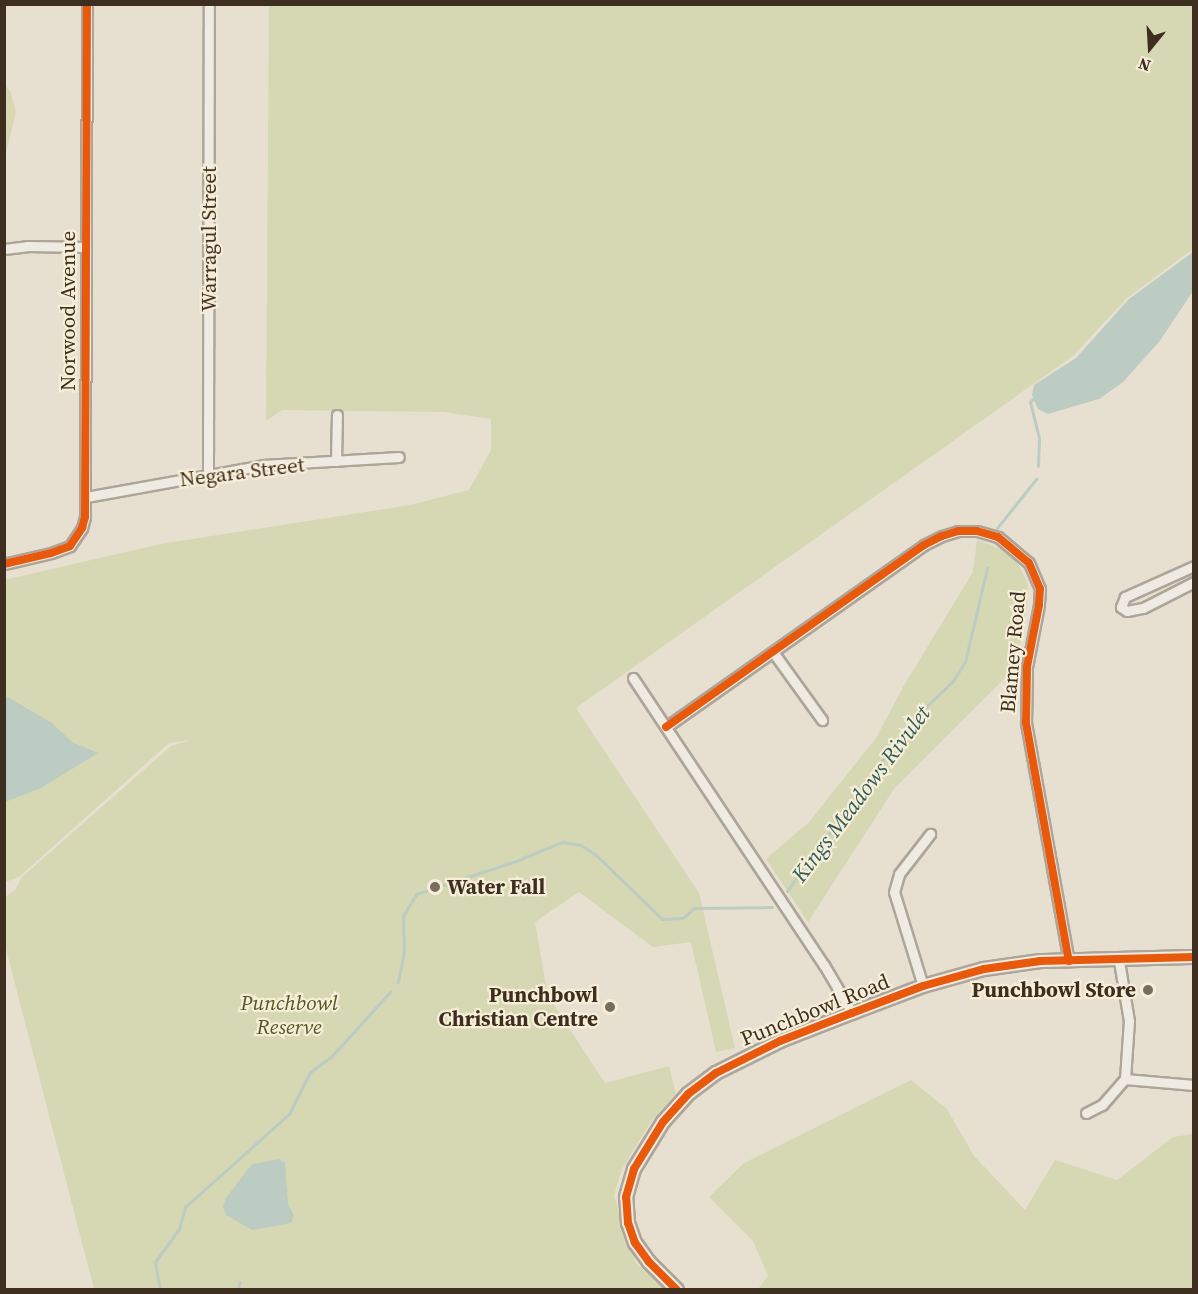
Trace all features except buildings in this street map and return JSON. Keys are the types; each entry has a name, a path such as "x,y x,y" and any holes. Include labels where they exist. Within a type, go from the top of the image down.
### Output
{"street":[{"name":"Norwood Avenue","path":"4,564 70,546 82,528 86,497 87,4"},
{"name":"Warragul Street","path":"208,474 209,4"},
{"path":"4,249 27,246 86,247"},
{"path":"336,461 337,415"},
{"name":"Negara Street","path":"86,497 263,465 399,457"},
{"name":"Blamey Road","path":"666,727 942,536 958,531 977,531 998,537 1029,563 1040,589 1027,667 1026,723 1069,961"},
{"path":"1194,566 1125,597 1121,607 1127,611 1143,608 1194,582"},
{"path":"773,652 822,720"},
{"path":"633,678 824,966 852,1013"},
{"path":"923,986 894,892 899,874 930,834"},
{"name":"Punchbowl Road","path":"676,1290 641,1252 628,1223 626,1197 630,1179 642,1153 680,1102 716,1073 750,1054 923,986 1001,965 1194,957"},
{"path":"1086,1113 1102,1105 1125,1079 1129,1021 1119,961"},
{"path":"1125,1079 1194,1085"}],"green space":[{"name":"Punchbowl Reserve","path":"269,5 1193,5 1193,249 1127,298 1073,356 576,708 699,893 735,1048 716,1052 691,942 653,947 579,892 535,922 548,996 605,1083 669,1066 676,1094 652,1120 621,1171 614,1196 636,1263 665,1289 94,1289 5,945 5,897 15,890 22,877 171,746 190,740 169,743 19,877 5,882 4,580 161,544 410,505 469,490 491,450 491,419 444,412 282,410 266,421"},
{"path":"5,85 10,91 16,112 5,157"},
{"path":"977,540 1002,549 1017,562 1028,583 1027,607 1016,667 894,789 808,922 766,859 809,822 876,738 903,687 973,572"},
{"path":"911,1080 947,1109 974,1156 1025,1210 1055,1160 1117,1180 1173,1137 1193,1134 1193,1289 758,1289 768,1276 753,1241 709,1197 744,1163"}],"shaded area":[{"path":"1193,252 1193,291 1159,342 1123,382 1099,399 1048,414 1038,409 1032,395 1034,385 1076,358 1129,299"},
{"path":"4,695 52,723 72,742 98,753 41,788 5,802"},
{"path":"279,1159 285,1163 288,1203 294,1216 291,1223 252,1230 226,1215 223,1206 226,1198 252,1164"}],"waterway":[{"name":"Kings Meadows Rivulet","path":"1036,396 1030,402 1039,438 1038,466"},
{"name":"Kings Meadows Rivulet","path":"997,528 1036,479"},
{"name":"Kings Meadows Rivulet","path":"787,891 911,721 952,682 965,662 987,568"},
{"name":"Kings Meadows Rivulet","path":"398,982 404,950 403,916 416,894 516,861 562,842 581,845 596,855 662,919 683,918 694,908 772,907"},
{"name":"Kings Meadows Rivulet","path":"160,1290 155,1262 179,1229 185,1207 289,1114 310,1072 331,1057 390,992"},
{"path":"238,1290 240,1282"}],"cycle path":[{"path":"4,564 70,546 82,528 85,517 87,4"},
{"path":"666,727 924,545 958,531 977,531 998,537 1029,563 1040,589 1027,667 1026,723 1069,961"},
{"path":"677,1290 649,1262 635,1243 628,1223 626,1197 634,1169 663,1122 688,1094 716,1073 780,1041 852,1013 923,986 984,969 1040,961 1194,957"}],"place":[{"name":"Water Fall","path":"435,887"},
{"name":"Punchbowl Store","path":"1148,990"},
{"name":"Punchbowl Christian Centre","path":"610,1007"}]}
